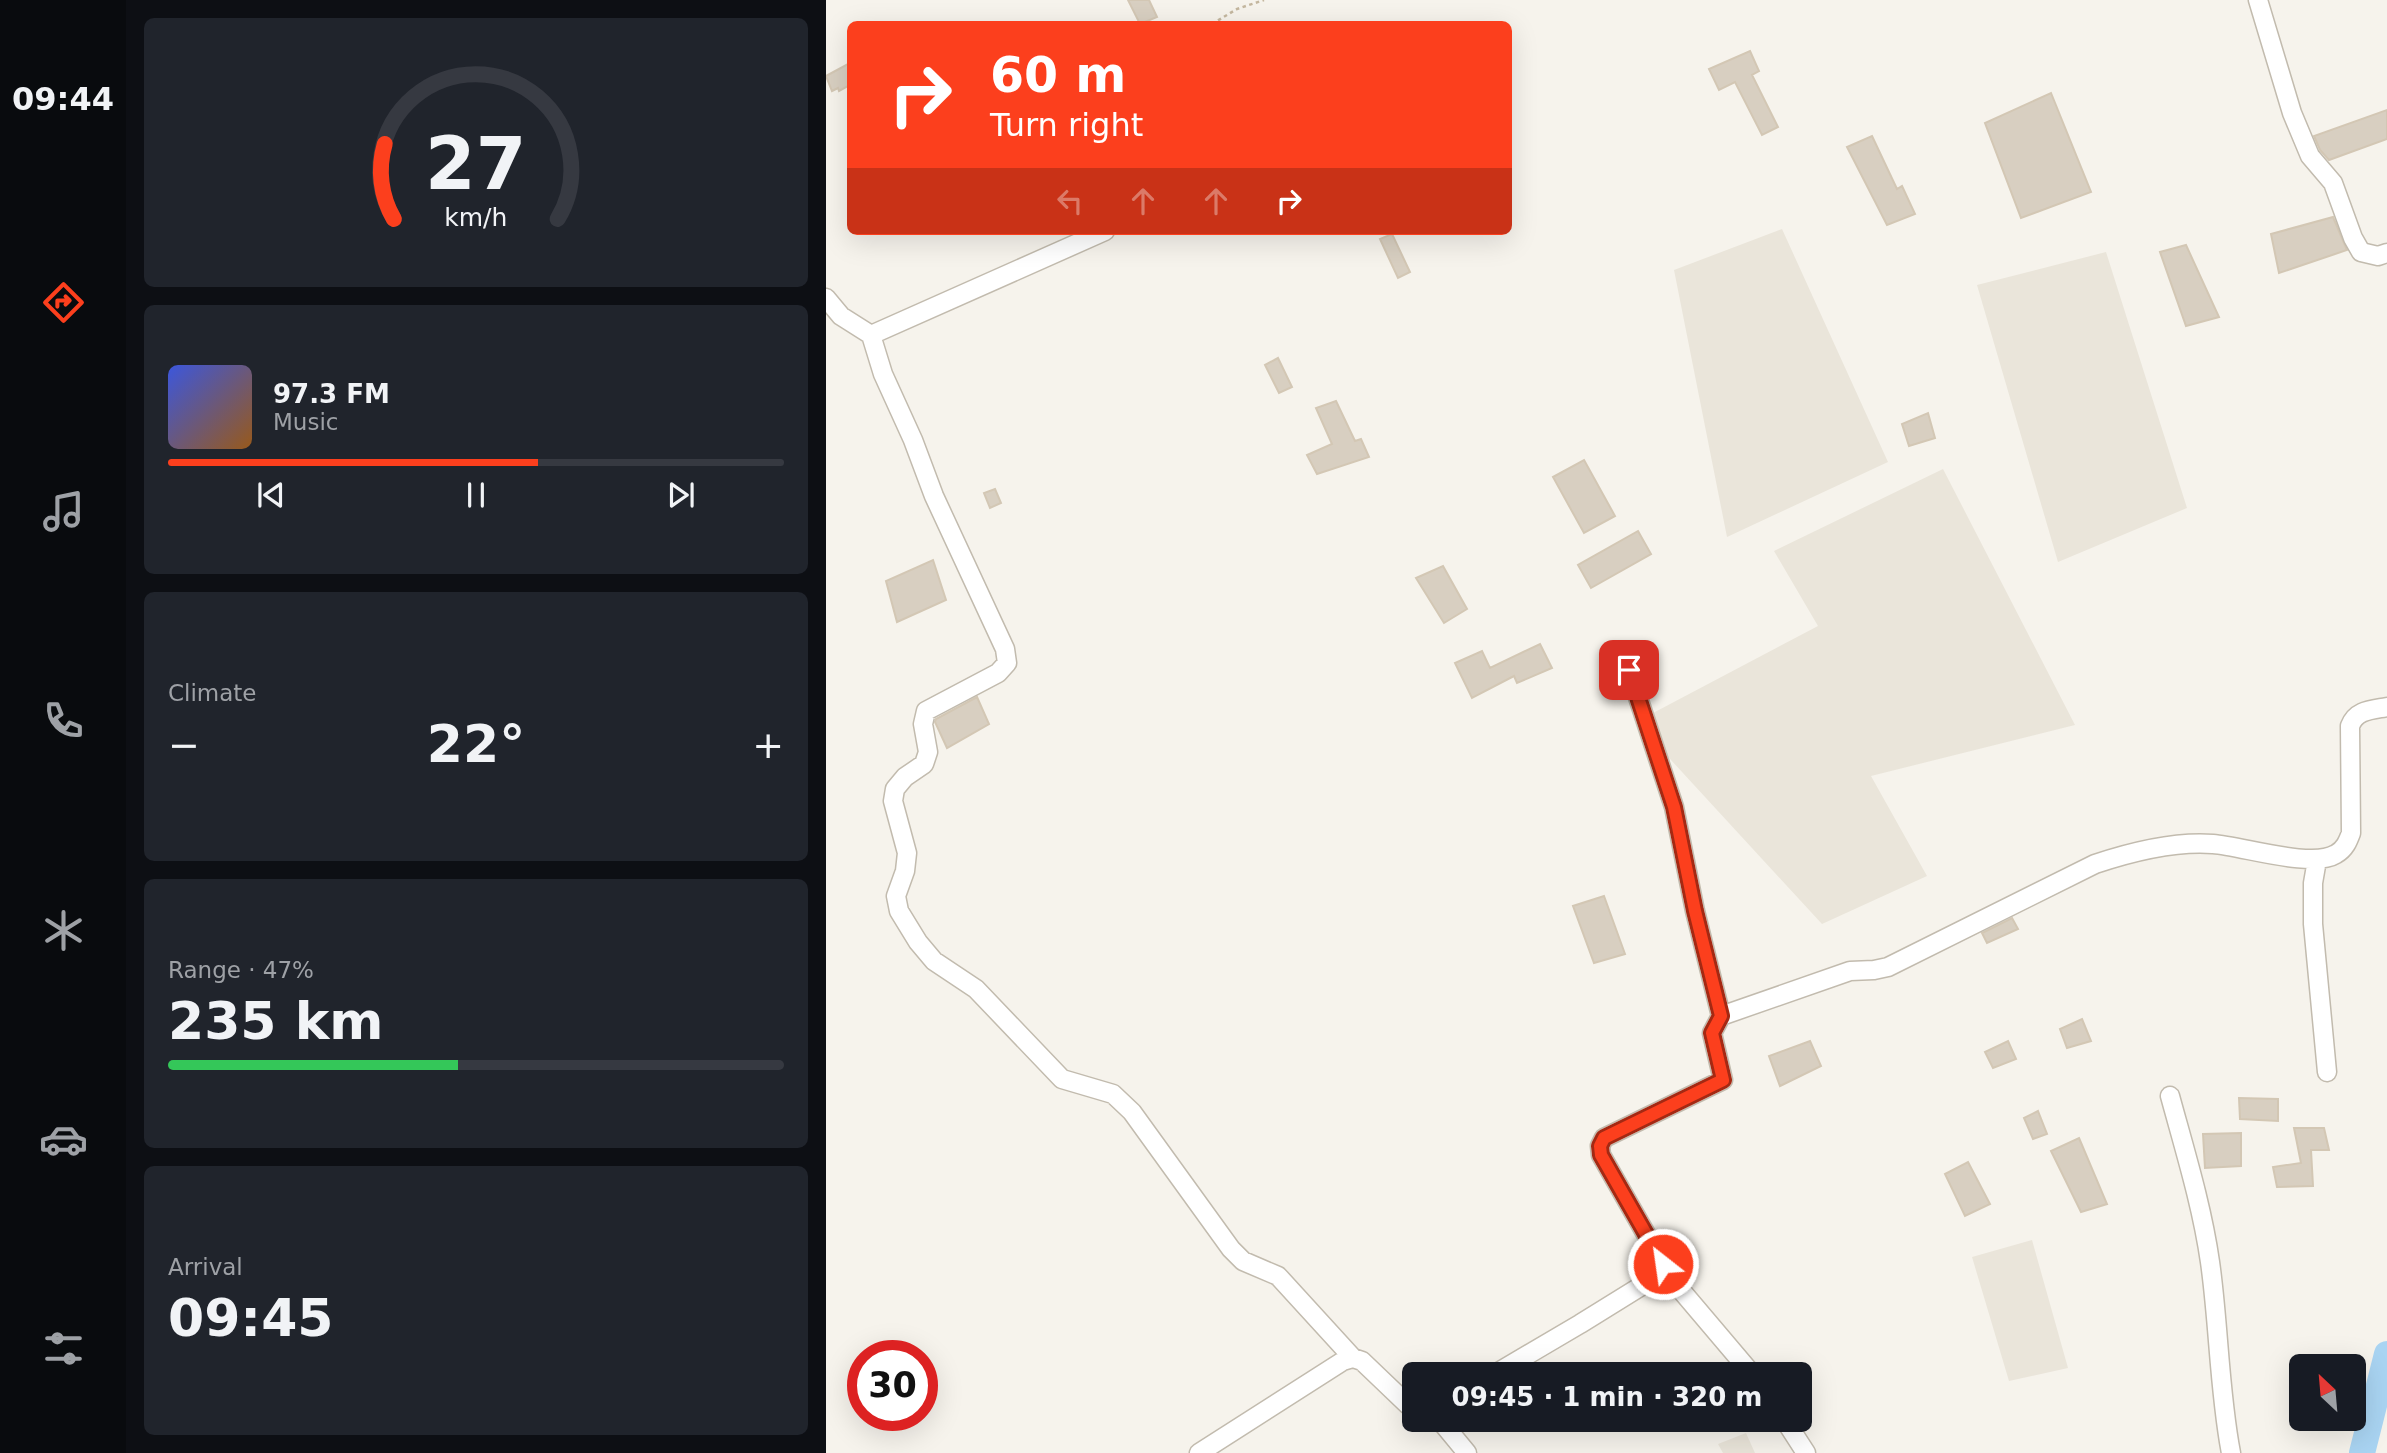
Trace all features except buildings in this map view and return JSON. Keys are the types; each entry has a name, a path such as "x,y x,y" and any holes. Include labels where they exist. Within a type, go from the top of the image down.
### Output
{"street":[{"path":"2258,0 2292,113 2310,156 2333,183 2361,253 2378,256 2387,253"},
{"path":"871,335 1095,235"},
{"path":"826,298 841,316 871,335 883,374 913,440 934,496 1005,649 1007,663 998,673 926,711 923,724 928,752 924,764 905,777 895,789 893,801 908,853 896,896 899,911 918,942 934,961 976,989 1062,1079 1113,1094 1132,1112 1242,1261 1278,1276 1353,1358 1363,1361 1402,1399"},
{"path":"1629,670 1674,807 1695,911 1721,1016 1712,1033 1723,1080 1604,1138 1600,1146 1601,1155 1663,1264 1663,1269 1742,1362"},
{"path":"1721,1016 1850,971 1888,967 2095,864 2116,857 2179,845 2213,844 2317,860 2335,855 2346,846 2351,833 2350,726 2353,718 2360,713 2387,707"},
{"path":"2317,860 2313,883 2313,924 2327,1072"},
{"path":"2170,1096 2210,1260 2225,1422 2231,1453"},
{"path":"1515,1362 1659,1275 1663,1269"},
{"path":"1199,1453 1343,1361 1353,1358"},
{"path":"1449,1432 1467,1453"},
{"path":"1792,1432 1806,1453"}],"path":[{"path":"1217,21 1237,9 1264,0"}],"shaded area":[{"path":"1782,229 1888,462 1727,537 1674,270"},
{"path":"2106,252 2187,508 2058,562 1977,285"},
{"path":"1943,469 2075,725 1871,776 1927,876 1822,924 1636,722 1818,626 1774,551"},
{"path":"2032,1240 2068,1368 2009,1381 1972,1257"},
{"path":"1746,1433 1755,1453 1723,1453 1718,1444"}],"waterway":[{"path":"2362,1453 2387,1354"}],"route":[{"path":"1629,670 1674,807 1695,911 1721,1016 1712,1033 1723,1080 1604,1138 1600,1146 1601,1155 1663,1264"}]}
